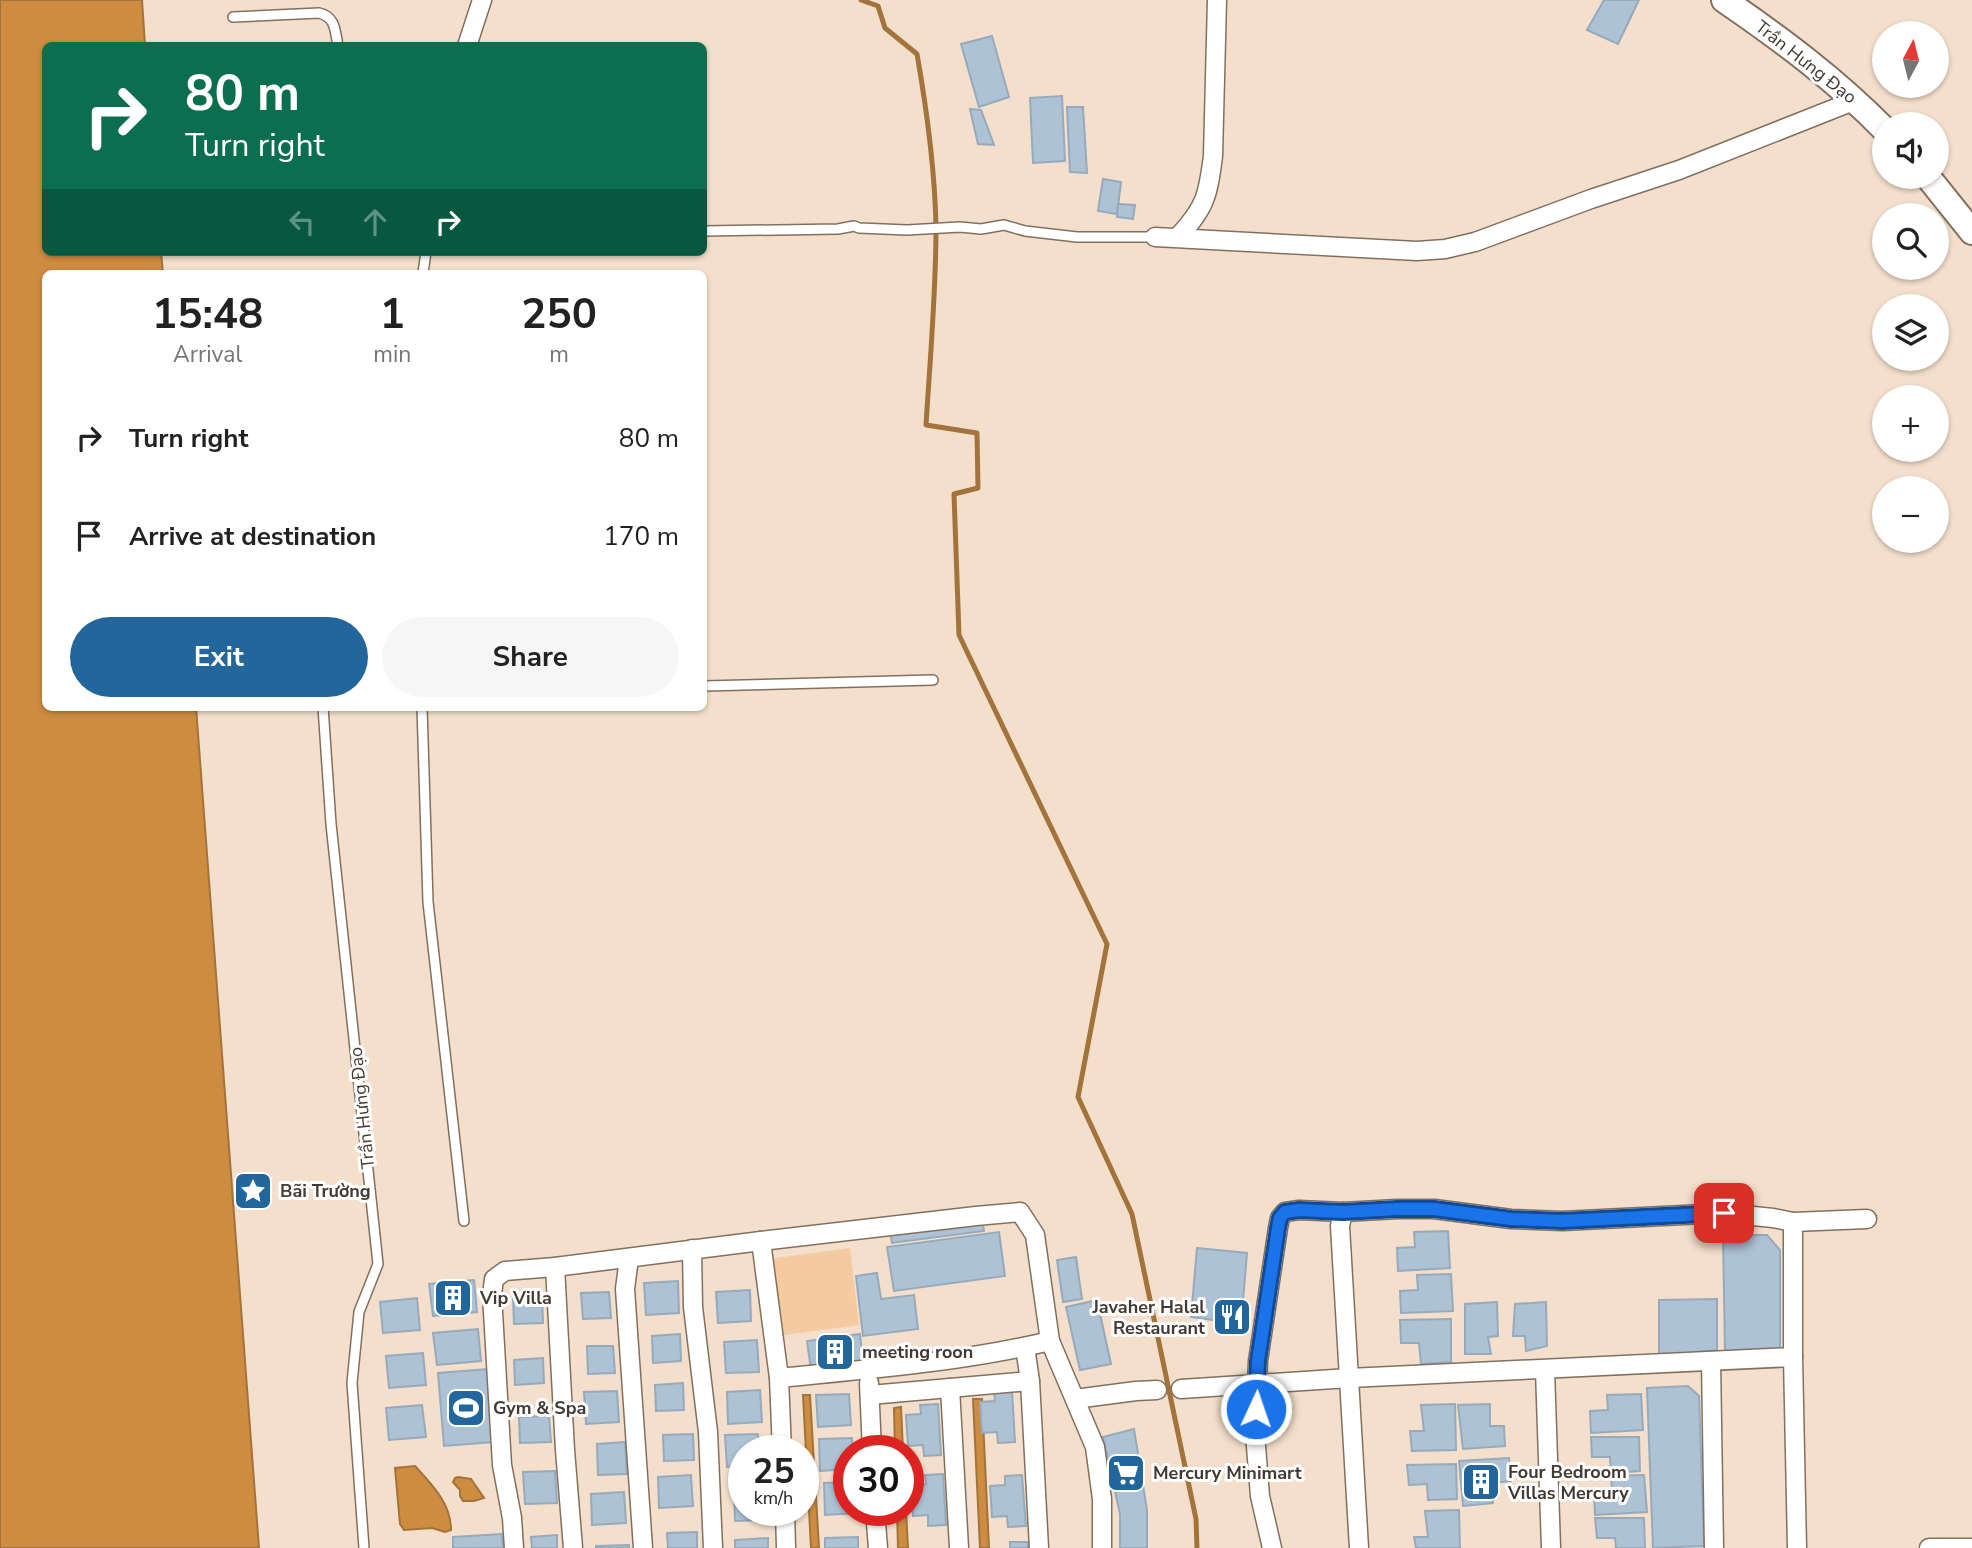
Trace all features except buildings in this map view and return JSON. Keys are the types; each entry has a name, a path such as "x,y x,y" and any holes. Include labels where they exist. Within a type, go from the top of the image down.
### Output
{"main road":[{"name":"Trần Hưng Đạo","path":"1724,0 1784,41 1856,100 1872,117"},
{"path":"1938,189 1972,232"}],"street":[{"path":"468,42 482,0"},
{"path":"1178,237 1202,208 1211,170 1217,0"},
{"path":"1155,237 1417,251 1460,247 1679,170 1856,100"},
{"path":"1272,1548 1259,1496 1255,1434 1258,1361 1280,1218 1285,1212 1434,1209 1511,1219 1562,1221 1724,1213 1793,1222 1867,1219"},
{"path":"514,1548 512,1518 502,1465 492,1295 494,1279 505,1271 1020,1212 1035,1235 1050,1342 1095,1447 1102,1499 1102,1548"},
{"path":"1343,1212 1340,1248 1359,1548"},
{"path":"1793,1222 1797,1548"},
{"path":"761,1241 779,1378 781,1435"},
{"path":"692,1250 693,1307 708,1432 713,1548"},
{"path":"629,1258 625,1289 643,1548"},
{"path":"555,1267 573,1548"},
{"path":"779,1378 868,1369 1025,1348 1050,1342"},
{"path":"1025,1348 1030,1381 1039,1548"},
{"path":"1181,1389 1349,1378 1793,1357"},
{"path":"1711,1361 1714,1548"},
{"path":"868,1369 872,1435"},
{"path":"1545,1370 1551,1548"},
{"path":"870,1395 1030,1381"},
{"path":"950,1388 959,1548"},
{"path":"1075,1399 1157,1390"},
{"path":"785,1526 786,1548"},
{"path":"876,1526 877,1548"},
{"path":"1929,1548 1972,1548"}],"lane":[{"path":"233,17 319,13 328,15 334,22 337,42"},
{"path":"707,231 838,229 849,226 907,230 960,227 981,229 1004,225 1025,231 1077,237 1155,237"},
{"path":"707,686 933,680"},
{"name":"Trần Hưng Đạo","path":"323,711 331,824 378,1264 359,1312 352,1383 364,1548"},
{"path":"422,711 428,902 464,1221"}],"shaded area":[{"path":"0,0 142,0 145,42 42,42 42,256 161,256 163,270 42,270 42,711 196,711 259,1548 0,1548"},
{"path":"850,1248 859,1325 777,1336 768,1259"},
{"path":"803,1395 810,1395 812,1435 805,1435"},
{"path":"973,1399 982,1399 989,1548 980,1548"},
{"path":"901,1407 902,1435 895,1435 894,1408"},
{"path":"415,1466 444,1503 451,1530 404,1530 400,1524 395,1468"},
{"path":"458,1477 471,1479 484,1498 463,1501 460,1490 453,1482"},
{"path":"810,1526 818,1526 819,1548 811,1548"},
{"path":"897,1526 907,1526 908,1548 898,1548"}],"waterway":[{"path":"861,0 878,6 885,28 917,54 930,140 936,228 926,425 977,433 978,488 954,494 959,635 1107,944 1078,1097 1132,1214 1196,1519 1197,1548"}],"place":[{"name":"Bãi Trường","path":"253,1191"},
{"name":"Vip Villa","path":"453,1298"},
{"name":"Javaher Halal Restaurant","path":"1232,1317"},
{"name":"meeting roon","path":"835,1352"},
{"name":"Gym & Spa","path":"466,1408"},
{"name":"Mercury Minimart","path":"1126,1473"},
{"name":"Four Bedroom Villas Mercury","path":"1481,1482"}],"route":[{"path":"1256,1409 1258,1361 1278,1228 1280,1218 1285,1212 1434,1209 1476,1216 1562,1221 1724,1213"}]}
